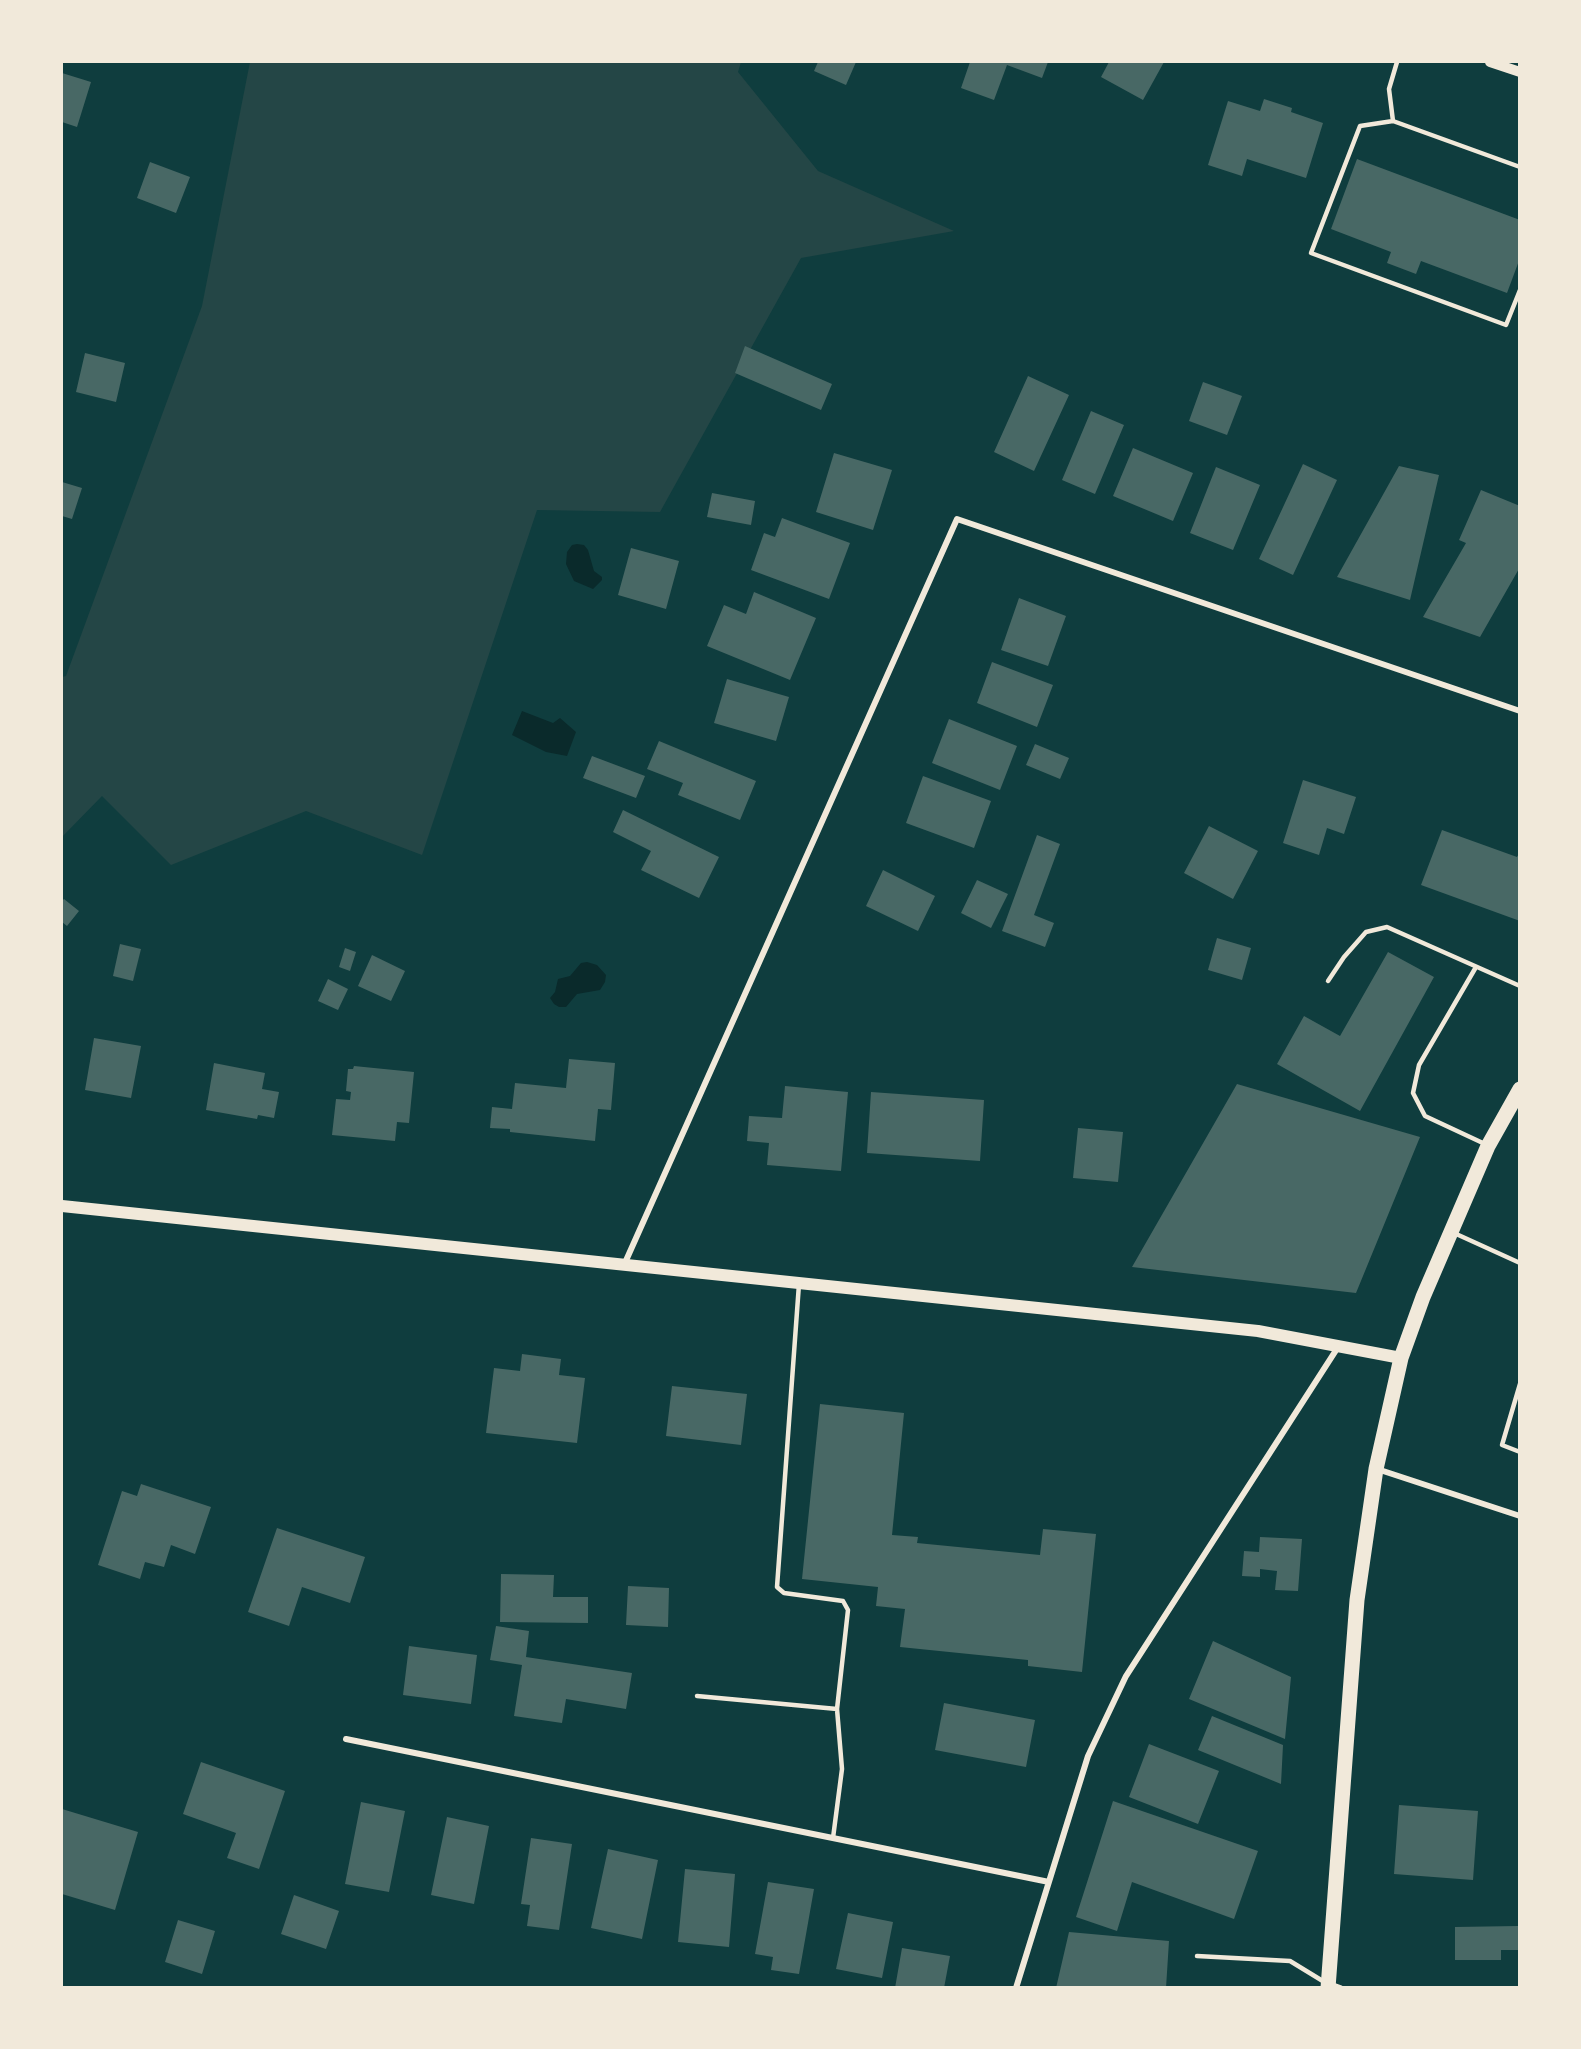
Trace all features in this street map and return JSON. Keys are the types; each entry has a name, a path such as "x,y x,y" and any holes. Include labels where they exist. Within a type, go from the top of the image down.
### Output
{"main road":[{"path":"1332,1986 1357,1600 1376,1469 1401,1358 1423,1298 1488,1146 1517,1097"},
{"path":"62,1206 1258,1331 1401,1358"}],"street":[{"path":"1490,62 1520,72"},
{"path":"624,1265 957,519 1520,711"},
{"path":"1016,1988 1088,1756 1126,1676 1338,1346"},
{"path":"1376,1469 1520,1516"},
{"path":"346,1739 1049,1882"}],"lane":[{"path":"1393,121 1389,89 1397,62"},
{"path":"1520,167 1393,121 1360,126 1311,253 1506,325 1520,290"},
{"path":"1328,981 1344,957 1366,932 1387,927 1520,986"},
{"path":"1476,967 1419,1065 1413,1093 1425,1116 1488,1146"},
{"path":"1451,1232 1520,1263"},
{"path":"800,1284 777,1587 784,1593 843,1602 848,1610 837,1709 842,1769 833,1838"},
{"path":"1520,1384 1502,1445 1520,1452"},
{"path":"697,1696 837,1709"},
{"path":"1197,1956 1290,1961 1332,1986"}],"shaded area":[{"path":"250,62 741,62 738,72 818,171 954,231 801,258 660,512 537,510 422,855 306,811 171,865 102,796 62,837 62,677 66,676 202,306"},
{"path":"572,545 584,545 588,550 594,571 602,577 593,589 574,581 566,564 567,552"},
{"path":"522,711 553,723 560,718 576,732 567,756 546,752 512,735"},
{"path":"581,963 597,965 606,975 600,990 577,994 566,1007 554,1004 550,998 555,992 558,979 570,976"}],"building":[{"path":"818,62 856,62 846,85 814,71"},
{"path":"970,62 1048,62 1042,78 1007,65 994,100 961,88"},
{"path":"1109,62 1164,62 1143,100 1101,77"},
{"path":"62,73 91,82 77,127 62,122"},
{"path":"1264,99 1292,108 1291,112 1323,123 1306,178 1247,159 1242,176 1208,165 1228,101 1260,111"},
{"path":"1357,159 1520,220 1520,258 1507,293 1421,261 1416,274 1387,263 1391,252 1331,229"},
{"path":"150,162 190,177 176,213 137,198"},
{"path":"745,346 832,384 821,410 735,373"},
{"path":"85,353 125,363 116,402 76,392"},
{"path":"1028,376 1069,395 1034,471 994,452"},
{"path":"1203,382 1242,396 1227,435 1189,421"},
{"path":"1091,411 1124,425 1095,494 1062,480"},
{"path":"1133,448 1193,473 1173,521 1113,496"},
{"path":"834,453 892,470 873,530 816,512"},
{"path":"1303,464 1337,480 1293,575 1259,559"},
{"path":"1399,466 1439,475 1410,600 1337,577"},
{"path":"1216,467 1260,485 1233,550 1190,533"},
{"path":"62,482 82,488 72,519 62,516"},
{"path":"1481,490 1520,506 1520,567 1480,637 1423,617 1466,543 1459,540"},
{"path":"712,493 755,501 751,525 707,517"},
{"path":"782,518 850,543 829,599 751,570 764,533 775,537"},
{"path":"631,548 679,561 666,609 618,595"},
{"path":"754,592 816,618 790,680 707,646 724,605 746,614"},
{"path":"1019,598 1066,616 1048,666 1001,650"},
{"path":"992,662 1053,685 1037,727 977,703"},
{"path":"727,679 789,697 776,741 714,723"},
{"path":"949,719 1017,746 1000,790 932,763"},
{"path":"659,741 756,781 740,820 678,795 683,783 647,769"},
{"path":"1035,744 1069,758 1060,779 1026,765"},
{"path":"592,756 645,776 636,798 583,778"},
{"path":"923,776 991,801 974,848 906,823"},
{"path":"1303,780 1356,797 1344,834 1327,828 1319,855 1283,843"},
{"path":"623,810 719,857 699,898 641,870 651,851 613,832"},
{"path":"1209,826 1258,851 1233,899 1184,873"},
{"path":"1442,830 1517,857 1520,852 1520,921 1421,885"},
{"path":"1037,835 1060,844 1034,915 1054,923 1045,947 1002,931"},
{"path":"883,870 935,896 918,931 866,906"},
{"path":"977,880 1008,894 991,928 961,913"},
{"path":"64,899 79,911 67,926 62,922 62,901"},
{"path":"1217,938 1251,948 1242,980 1208,970"},
{"path":"120,944 141,949 133,981 113,976"},
{"path":"345,948 356,952 350,971 339,967"},
{"path":"1388,952 1434,977 1360,1111 1277,1064 1304,1016 1340,1036"},
{"path":"372,955 405,971 391,1001 358,986"},
{"path":"328,979 348,989 338,1010 318,1001"},
{"path":"94,1038 141,1046 131,1098 85,1090"},
{"path":"569,1059 615,1063 611,1110 598,1109 595,1141 490,1128 492,1107 512,1109 515,1083 566,1088"},
{"path":"214,1063 265,1073 262,1089 279,1092 274,1118 258,1115 257,1119 206,1110"},
{"path":"354,1066 414,1072 409,1123 397,1122 395,1141 332,1135 336,1099 350,1100 351,1092 346,1091 348,1069 353,1069"},
{"path":"1237,1084 1420,1137 1356,1293 1132,1267"},
{"path":"785,1086 848,1092 841,1171 767,1165 769,1143 747,1141 749,1116 782,1118"},
{"path":"871,1092 984,1100 980,1161 867,1153"},
{"path":"1078,1128 1123,1132 1118,1182 1073,1178"},
{"path":"522,1354 561,1359 559,1375 585,1378 577,1443 486,1433 494,1368 520,1371"},
{"path":"672,1386 747,1394 741,1445 666,1436"},
{"path":"820,1404 904,1413 892,1535 918,1537 917,1543 1040,1555 1043,1529 1096,1534 1082,1672 1028,1666 1028,1660 900,1647 905,1609 876,1606 878,1587 802,1579"},
{"path":"141,1484 211,1507 195,1554 171,1545 164,1567 145,1562 140,1579 98,1565 122,1491 137,1496"},
{"path":"277,1528 365,1557 350,1603 302,1587 289,1626 248,1612"},
{"path":"1260,1537 1302,1539 1298,1591 1275,1590 1277,1571 1260,1569 1260,1577 1242,1576 1244,1551 1259,1552"},
{"path":"501,1574 554,1575 553,1597 588,1597 588,1623 500,1622"},
{"path":"628,1586 669,1588 668,1627 626,1625"},
{"path":"496,1626 529,1631 526,1657 632,1673 626,1709 566,1699 562,1723 514,1716 522,1665 490,1660"},
{"path":"1213,1641 1291,1677 1285,1739 1189,1699"},
{"path":"409,1646 477,1655 471,1704 403,1695"},
{"path":"944,1703 1035,1720 1026,1767 935,1750"},
{"path":"1212,1716 1283,1745 1281,1784 1198,1750"},
{"path":"1149,1744 1219,1771 1198,1824 1129,1797"},
{"path":"201,1762 285,1791 259,1869 227,1858 236,1833 183,1814"},
{"path":"1113,1801 1258,1851 1234,1919 1132,1882 1117,1931 1076,1917"},
{"path":"361,1802 405,1811 389,1892 345,1884"},
{"path":"1399,1805 1478,1811 1473,1880 1394,1874"},
{"path":"62,1809 138,1832 115,1910 62,1894"},
{"path":"447,1817 489,1826 474,1904 431,1895"},
{"path":"531,1838 572,1844 559,1930 527,1926 530,1905 521,1904"},
{"path":"608,1849 658,1860 642,1939 591,1928"},
{"path":"685,1869 735,1874 729,1947 678,1942"},
{"path":"768,1882 814,1889 799,1974 771,1970 773,1957 755,1954"},
{"path":"294,1895 339,1911 326,1949 281,1934"},
{"path":"848,1913 893,1922 882,1978 836,1969"},
{"path":"178,1920 215,1931 202,1974 165,1962"},
{"path":"1518,1926 1519,1950 1501,1950 1501,1960 1455,1960 1455,1927"},
{"path":"1069,1932 1169,1941 1166,1988 1056,1988"},
{"path":"902,1948 950,1956 944,1988 895,1988"}]}
